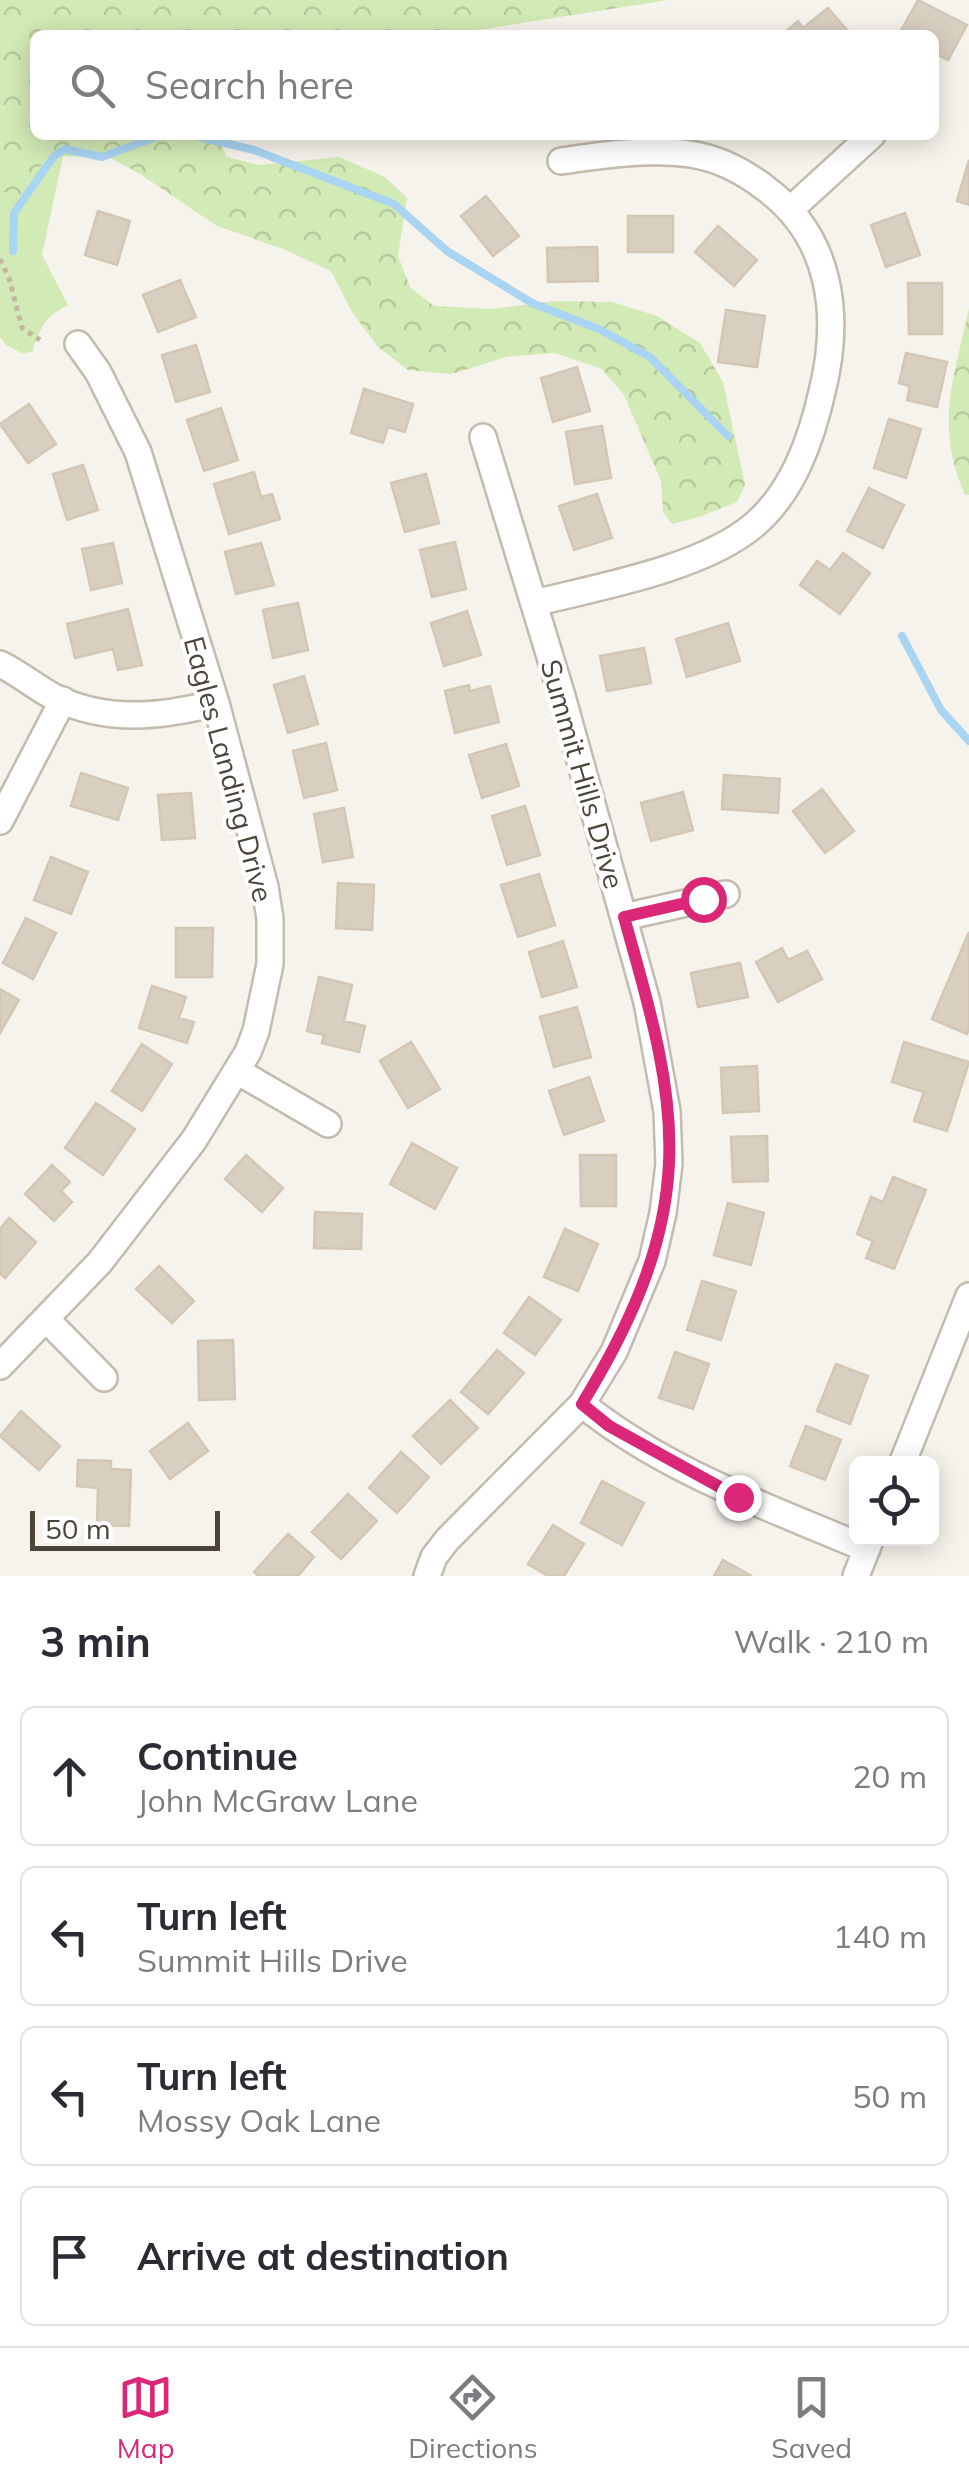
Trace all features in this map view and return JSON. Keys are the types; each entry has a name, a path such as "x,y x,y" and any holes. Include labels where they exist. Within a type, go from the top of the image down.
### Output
{"street":[{"path":"791,210 867,140"},
{"path":"534,603 676,564 724,546 757,523 790,481 816,417 832,330 829,288 818,250 791,210 750,176 722,162 692,154 660,152 561,161"},
{"name":"Eagles Landing Drive","path":"0,1366 100,1262 194,1140 237,1071 256,1031 270,964 270,919 216,702 128,427 78,344"},
{"name":"Summit Hills Drive","path":"427,1576 434,1557 448,1540 582,1404 614,1352 635,1307 657,1238 669,1164 668,1111 661,1068 624,917 483,437"},
{"path":"0,664 64,700 103,713 154,715 216,702"},
{"path":"0,821 64,700"},
{"path":"624,917 726,894"},
{"path":"237,1071 328,1124"},
{"path":"905,1456 969,1296"},
{"path":"47,1320 104,1378"},
{"path":"582,1404 609,1426 738,1497 849,1537"},
{"path":"856,1576 868,1546"}],"path":[{"path":"0,259 22,328 40,340"}],"green space":[{"path":"0,0 668,0 479,30 30,30 30,140 219,140 227,157 259,165 339,157 385,177 407,198 398,256 410,287 434,306 491,309 556,301 612,302 657,316 700,343 723,382 745,485 737,502 672,524 663,512 661,481 624,395 602,369 555,353 506,357 452,374 408,370 378,347 352,312 331,271 217,226 140,174 87,145 65,145 42,164 26,193 13,196 0,190"},
{"path":"0,75 30,126 30,140 136,140 131,159 63,156 42,255 68,305 45,323 33,351 23,354 0,337"},
{"path":"969,308 969,495 965,495 950,446 949,424 953,380"}],"building":[{"path":"918,0 967,25 948,60 939,56 939,30 901,30"},
{"path":"828,8 847,30 788,30 798,21 803,28"},
{"path":"969,160 969,205 957,201"},
{"path":"486,196 519,236 493,256 461,216"},
{"path":"98,211 130,221 117,265 85,255"},
{"path":"905,213 920,255 886,267 871,225"},
{"path":"628,216 673,216 673,252 628,252"},
{"path":"718,226 757,260 734,286 695,252"},
{"path":"597,247 598,281 548,282 547,248"},
{"path":"180,280 196,317 158,332 143,295"},
{"path":"908,283 942,283 942,334 909,334"},
{"path":"726,310 765,316 757,367 718,362"},
{"path":"196,345 210,392 176,402 162,355"},
{"path":"906,353 947,362 937,407 907,400 910,386 899,383"},
{"path":"577,367 590,411 553,422 541,378"},
{"path":"364,389 413,404 405,432 388,427 383,443 351,433"},
{"path":"29,404 56,444 28,463 0,424"},
{"path":"221,408 238,460 204,471 187,420"},
{"path":"889,419 921,429 906,478 874,468"},
{"path":"602,426 611,478 575,484 566,432"},
{"path":"83,465 98,510 67,520 53,474"},
{"path":"254,472 261,497 272,494 280,519 229,534 214,484"},
{"path":"426,474 439,523 405,532 391,483"},
{"path":"869,488 904,505 883,548 847,531"},
{"path":"597,494 612,538 574,550 559,506"},
{"path":"455,542 466,589 432,597 420,550"},
{"path":"113,543 122,583 91,590 82,549"},
{"path":"261,543 274,585 236,594 225,552"},
{"path":"843,553 870,573 840,614 800,585 817,561 830,570"},
{"path":"298,603 308,650 273,658 263,610"},
{"path":"128,609 142,665 118,670 113,649 75,658 67,624"},
{"path":"467,611 481,655 444,666 431,623"},
{"path":"728,623 740,661 687,677 676,639"},
{"path":"644,648 651,683 607,691 600,656"},
{"path":"304,676 318,724 288,733 274,685"},
{"path":"469,685 470,691 490,686 499,722 455,733 445,691"},
{"path":"326,743 337,790 304,798 293,751"},
{"path":"506,744 519,786 482,798 469,755"},
{"path":"81,773 128,788 118,820 71,806"},
{"path":"724,775 780,779 778,813 722,809"},
{"path":"822,789 854,831 825,853 793,811"},
{"path":"683,792 693,830 651,841 641,803"},
{"path":"191,793 195,838 162,840 158,795"},
{"path":"525,806 540,855 507,865 492,816"},
{"path":"344,808 353,857 323,862 314,814"},
{"path":"51,857 88,872 71,914 34,900"},
{"path":"539,874 555,925 518,937 501,885"},
{"path":"338,883 374,885 372,930 336,928"},
{"path":"26,918 56,933 33,979 3,963"},
{"path":"176,928 213,928 212,977 176,977"},
{"path":"969,932 969,1029 967,1034 932,1019"},
{"path":"563,941 577,987 542,997 529,952"},
{"path":"782,948 788,960 807,951 822,979 778,1002 756,962"},
{"path":"740,963 748,997 698,1007 691,973"},
{"path":"319,977 352,985 344,1021 365,1026 359,1052 322,1043 324,1035 307,1031"},
{"path":"152,986 186,997 179,1018 194,1022 187,1043 139,1028"},
{"path":"0,989 19,1000 0,1033"},
{"path":"577,1007 591,1057 554,1067 540,1017"},
{"path":"411,1042 440,1089 408,1108 380,1061"},
{"path":"904,1042 969,1062 947,1131 914,1121 924,1092 892,1082"},
{"path":"142,1044 172,1064 142,1111 112,1091"},
{"path":"757,1066 759,1111 723,1113 721,1068"},
{"path":"589,1077 604,1121 564,1135 549,1091"},
{"path":"96,1103 135,1129 103,1175 65,1148"},
{"path":"767,1136 768,1181 733,1182 731,1137"},
{"path":"412,1143 457,1168 435,1209 390,1184"},
{"path":"246,1155 283,1188 262,1212 225,1179"},
{"path":"580,1155 616,1155 616,1206 581,1206"},
{"path":"52,1165 70,1182 61,1191 72,1202 54,1221 25,1194"},
{"path":"893,1177 926,1190 894,1269 866,1258 873,1241 857,1234 871,1197 883,1202"},
{"path":"728,1203 764,1213 751,1265 714,1255"},
{"path":"315,1212 362,1214 361,1249 314,1248"},
{"path":"9,1218 36,1242 5,1278 0,1274 0,1229"},
{"path":"565,1229 598,1244 578,1291 544,1277"},
{"path":"159,1266 194,1301 172,1323 136,1289"},
{"path":"702,1281 736,1291 721,1340 687,1330"},
{"path":"529,1297 561,1320 535,1355 504,1333"},
{"path":"233,1340 235,1399 199,1400 198,1341"},
{"path":"497,1350 524,1373 488,1414 461,1392"},
{"path":"675,1352 709,1364 693,1409 659,1398"},
{"path":"836,1364 868,1376 850,1424 817,1411"},
{"path":"450,1400 478,1428 441,1464 413,1436"},
{"path":"21,1411 60,1446 39,1470 0,1436"},
{"path":"188,1423 208,1451 170,1479 150,1451"},
{"path":"806,1426 841,1440 825,1480 790,1466"},
{"path":"401,1452 429,1477 397,1513 369,1488"},
{"path":"78,1460 111,1461 111,1469 131,1470 129,1526 97,1525 98,1488 77,1486"},
{"path":"602,1481 644,1503 622,1545 581,1523"},
{"path":"348,1494 377,1521 341,1559 312,1532"},
{"path":"553,1525 584,1544 564,1576 548,1576 528,1564"},
{"path":"288,1534 314,1557 298,1576 259,1576 254,1572"},
{"path":"723,1560 752,1576 714,1576"}],"waterway":[{"path":"13,251 14,213 54,156 65,149 102,157 148,140"},
{"path":"212,140 254,150 394,204 447,251 532,303 601,330 650,357 728,436"},
{"path":"902,636 941,710 969,741"}],"route":[{"path":"703,899 624,917 661,1068 668,1111 669,1164 652,1261 614,1352 582,1404 609,1426 738,1497"}]}
